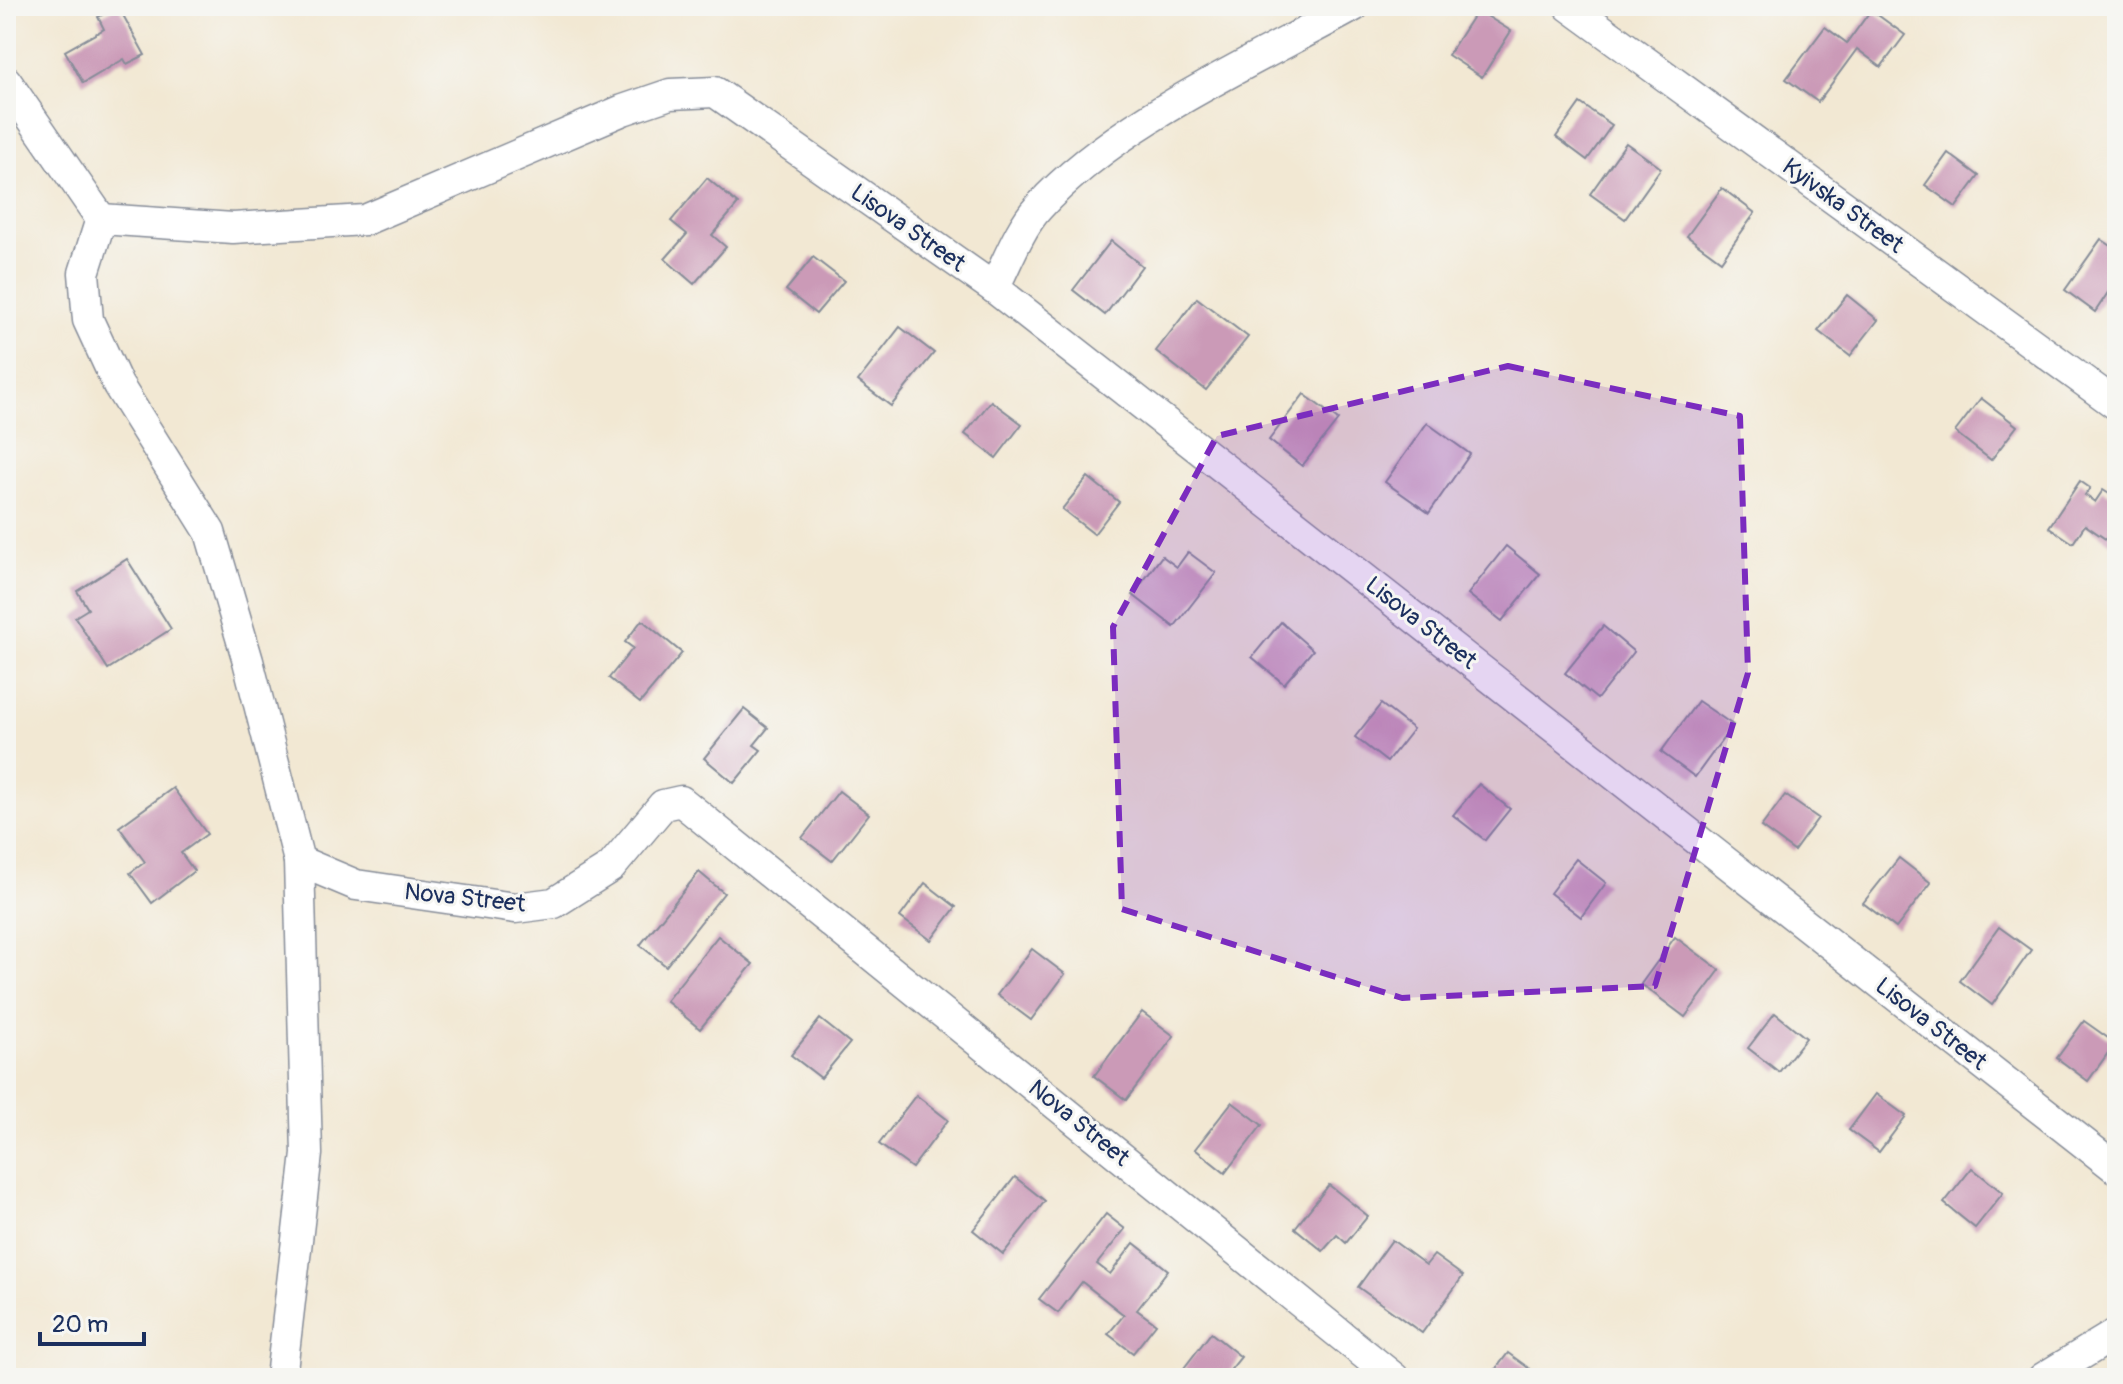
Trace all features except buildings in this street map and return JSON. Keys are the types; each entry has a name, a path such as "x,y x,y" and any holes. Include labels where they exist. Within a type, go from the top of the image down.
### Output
{"street":[{"path":"994,288 1035,211 1076,171 1131,130 1354,6"},
{"name":"Kyivska Street","path":"1569,6 2117,405"},
{"path":"6,81 101,219 84,273 88,320 118,385 210,532 248,661 299,861 307,1154 281,1378"},
{"name":"Lisova Street","path":"101,219 233,228 365,220 623,110 670,94 715,92 994,288 2117,1169"},
{"name":"Nova Street","path":"299,861 356,885 515,908 554,903 611,867 663,805 681,801 1394,1378"},
{"path":"2043,1378 2117,1333"}],"highlighted area":[{"path":"1508,366 1740,416 1748,673 1655,986 1402,998 1122,909 1113,627 1217,436"}]}
